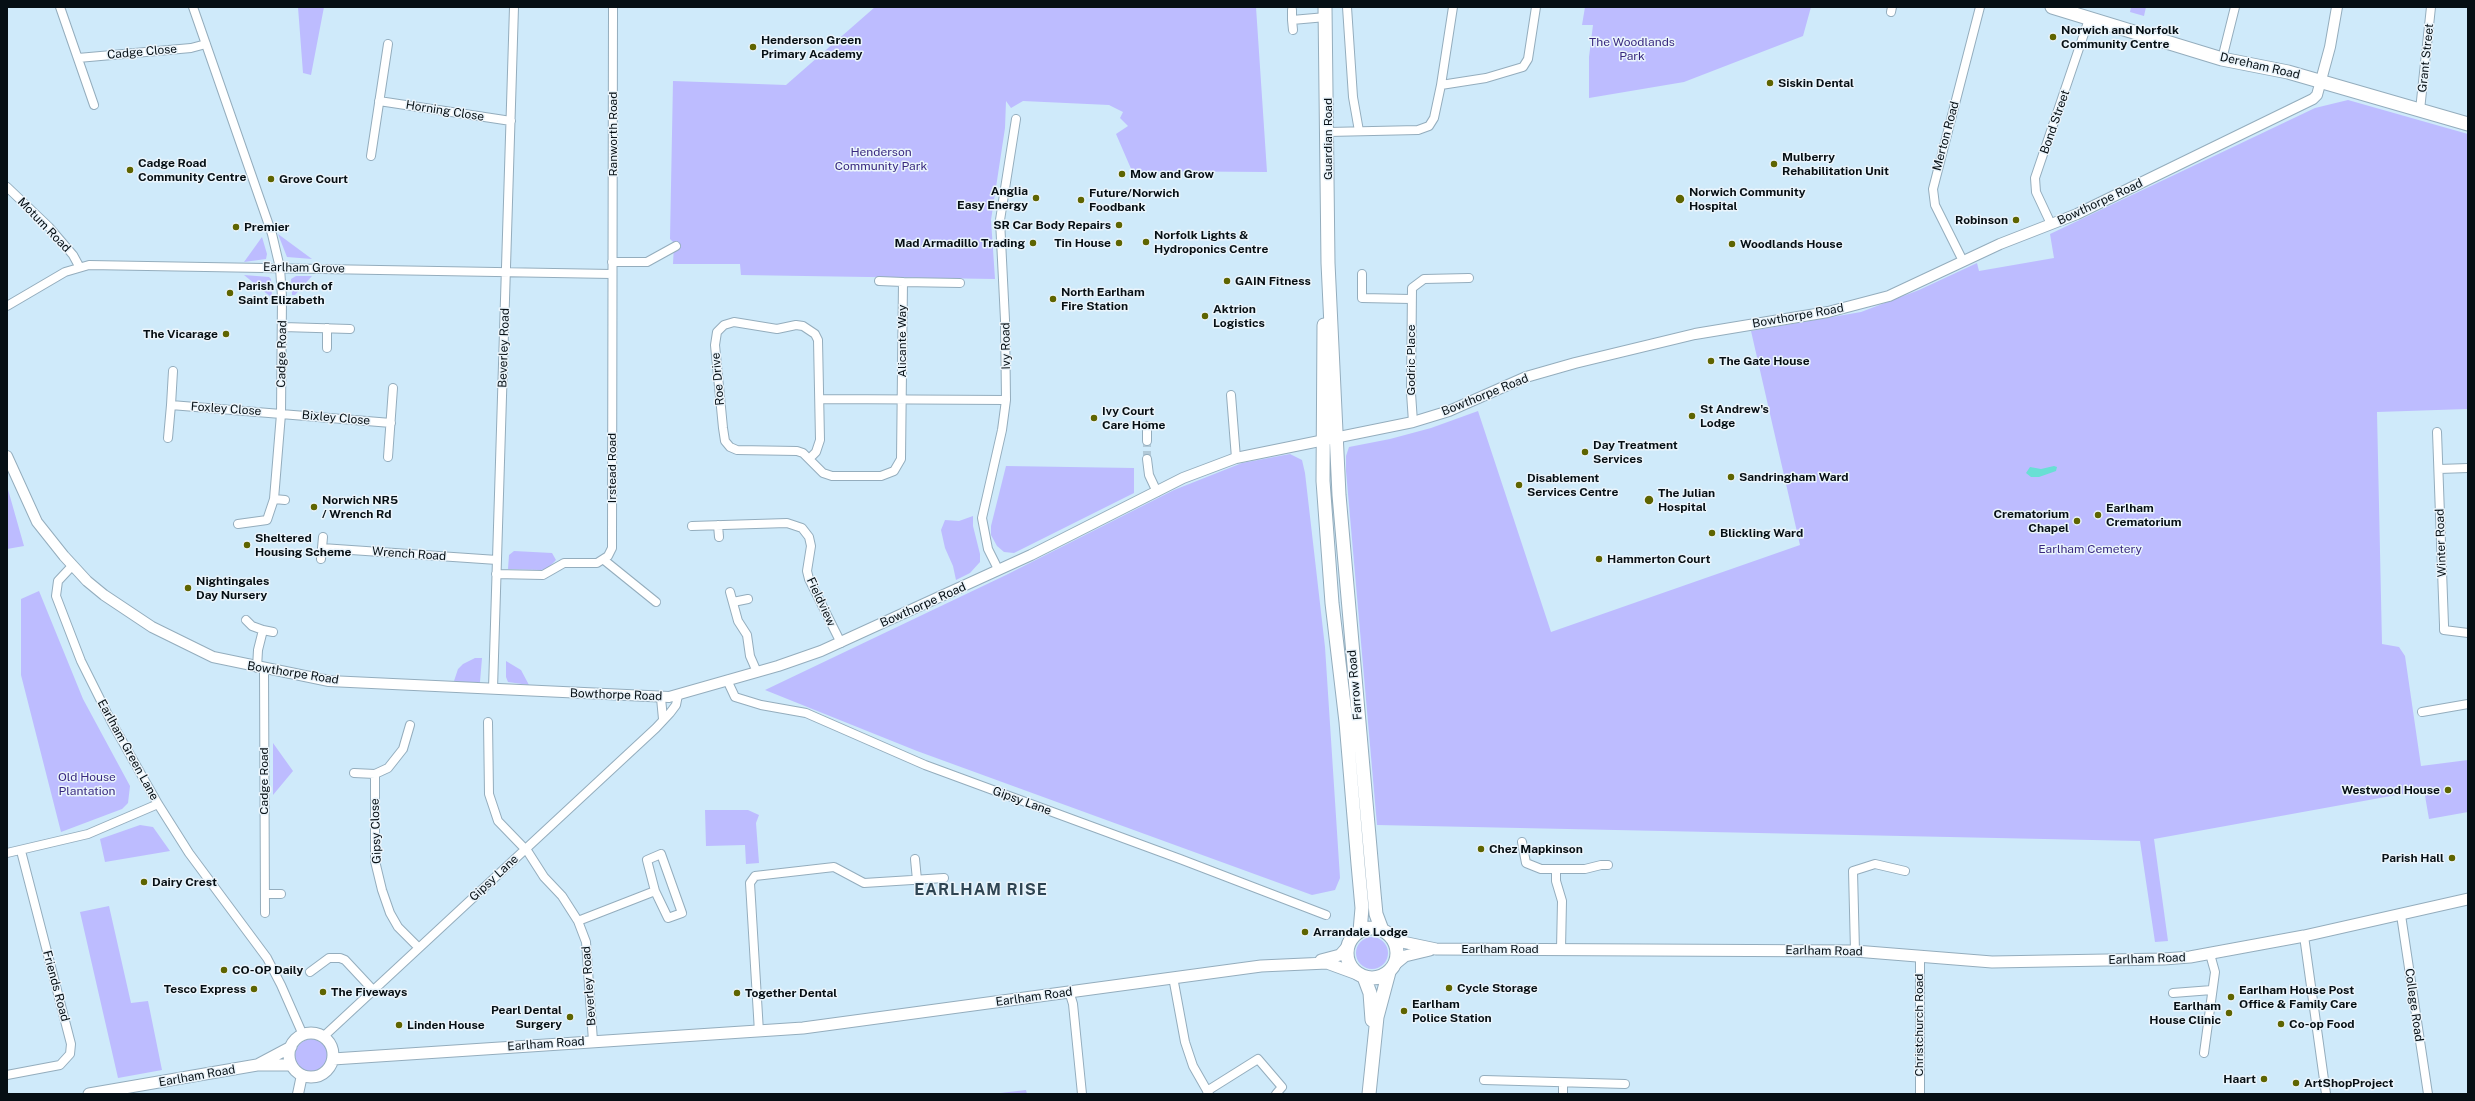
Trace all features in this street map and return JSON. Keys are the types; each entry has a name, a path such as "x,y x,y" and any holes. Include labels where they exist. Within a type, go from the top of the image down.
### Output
{"main road":[{"name":"Dereham Road","path":"2052,7 2222,58 2320,81 2468,124"},
{"name":"Guardian Road","path":"1325,12 1329,271 1336,437"},
{"name":"Guardian Road","path":"1322,441 1324,324 1329,271"},
{"name":"Farrow Road","path":"1336,437 1339,503 1374,893 1376,914 1382,930"},
{"name":"Farrow Road","path":"1322,441 1332,603 1346,722 1362,908 1360,931"},
{"name":"Earlham Road","path":"1393,940 1436,949 1855,951 1992,962 2068,962 2164,959 2210,954 2304,936 2468,899"},
{"path":"1369,1094 1378,1017 1396,955 1393,940 1382,930 1375,928 1360,931 1351,939 1348,946 1347,957 1350,966 1361,976 1370,993 1373,1054"},
{"name":"Earlham Road","path":"1308,963 1340,955 1348,946"},
{"name":"Earlham Road","path":"1392,968 1405,956 1436,949"},
{"name":"Earlham Road","path":"333,1058 759,1032 1261,966 1327,963 1361,976"},
{"path":"1361,976 1377,978 1392,968"},
{"path":"317,1034 330,1042 333,1058 328,1069 321,1075 311,1077 302,1075 291,1065 291,1047 303,1035 317,1034"},
{"name":"Earlham Road","path":"257,1065 291,1047"},
{"name":"Earlham Road","path":"89,1094 257,1065 291,1065"}],"street":[{"path":"60,7 94,105"},
{"name":"Cadge Road","path":"192,7 270,230 280,268 282,327 281,414 274,499 271,514 267,520 238,524"},
{"name":"Beverley Road","path":"492,689 507,272 514,7"},
{"name":"Ranworth Road","path":"612,262 613,7"},
{"path":"1347,7 1353,97 1359,132"},
{"path":"1328,132 1418,130 1429,126 1434,118 1441,85 1453,7"},
{"path":"1441,85 1486,78 1523,67 1528,59 1536,7"},
{"name":"Merton Road","path":"1964,261 1936,205 1933,189 1980,7"},
{"path":"2222,58 2235,7"},
{"name":"Bowthorpe Road","path":"72,566 104,595 158,630 200,652 227,662 329,681 661,698 678,695 800,660 841,643 998,569 1188,476 1236,458 1413,422 1449,411 1548,370 1719,329 1870,303 1889,296 1964,261 2077,214 2313,99 2320,81 2333,36 2337,7"},
{"name":"Grant Street","path":"2420,110 2431,7"},
{"path":"1292,10 1293,30"},
{"path":"1292,20 1325,12"},
{"name":"Bond Street","path":"2051,224 2036,192 2035,178 2089,18"},
{"name":"Cadge Close","path":"78,58 191,48 206,44"},
{"path":"371,156 388,44"},
{"name":"Horning Close","path":"380,101 511,121"},
{"name":"Ivy Road","path":"998,569 988,549 982,518 1002,430 1006,400 1005,320 1000,220 1016,119"},
{"name":"Motum Road","path":"7,187 49,227 73,255 79,266"},
{"path":"612,262 647,262 676,246"},
{"name":"Irstead Road","path":"604,560 610,552 612,541 612,262"},
{"name":"Earlham Grove","path":"7,306 79,266 612,274"},
{"path":"1362,274 1362,298 1411,299"},
{"name":"Godric Place","path":"1413,422 1411,404 1412,288 1424,279 1469,278"},
{"path":"879,281 960,283"},
{"name":"Alicante Way","path":"809,459 823,473 832,476 881,476 894,472 901,459 903,282"},
{"name":"Roe Drive","path":"734,322 777,329 796,325 811,330 818,340 821,399 820,440 816,452 809,459 797,451 737,450 730,447 725,441 715,345 717,332 724,325 734,322"},
{"path":"282,327 350,329"},
{"path":"327,328 327,348"},
{"path":"168,438 173,371"},
{"path":"388,457 393,388"},
{"path":"1231,395 1236,458"},
{"path":"821,399 1006,400"},
{"name":"Foxley Close","path":"171,406 281,414"},
{"name":"Bixley Close","path":"281,414 391,423"},
{"path":"1147,426 1147,441"},
{"name":"Winter Road","path":"2437,432 2444,630 2468,632"},
{"path":"7,456 37,522 72,566"},
{"path":"1147,459 1149,475 1157,492"},
{"path":"2438,469 2468,468"},
{"path":"274,499 285,500"},
{"name":"Fieldview","path":"692,526 788,523 802,528 808,536 811,546 807,571 809,579 841,643"},
{"path":"718,525 719,536"},
{"path":"321,559 323,537"},
{"name":"Wrench Road","path":"322,548 497,560"},
{"path":"496,574 543,575 564,563 590,564 604,560 656,602"},
{"name":"Earlham Green Lane","path":"72,566 58,582 56,596 85,668 112,723 158,804 189,852 267,958 282,985 303,1035"},
{"path":"730,592 738,621 747,635 750,656 757,672"},
{"path":"733,602 748,599"},
{"path":"246,620 252,626 273,632"},
{"name":"Cadge Road","path":"263,630 258,650 261,669 265,913"},
{"name":"Gipsy Lane","path":"727,680 735,697 761,705 806,713 925,765 1180,859 1326,915"},
{"name":"Gipsy Lane","path":"323,1037 663,719 676,704 678,695"},
{"path":"661,698 663,719"},
{"path":"2422,712 2468,704"},
{"name":"Beverley Road","path":"488,722 489,794 498,821 525,849 578,921 586,942 593,1041"},
{"path":"354,773 375,774 388,768 403,749 410,725"},
{"name":"Gipsy Close","path":"375,774 375,861 380,882 390,913 398,927 419,948"},
{"path":"7,853 21,851 88,834 158,804"},
{"path":"1522,842 1526,863 1541,869 1585,870 1608,865"},
{"name":"Friends Road","path":"7,1075 60,1065 70,1054 71,1044 21,851"},
{"path":"661,854 682,913 668,918 655,891 647,860 661,854"},
{"path":"916,859 917,880"},
{"path":"1855,951 1853,871 1875,864 1905,871"},
{"path":"759,1032 750,883 755,876 834,867 864,883 944,878"},
{"path":"1556,870 1556,881 1562,901 1561,949"},
{"path":"578,921 655,891"},
{"path":"265,894 281,894"},
{"name":"College Road","path":"2401,915 2428,1094"},
{"path":"2304,936 2326,1094"},
{"path":"2204,1053 2215,972 2210,954"},
{"name":"Christchurch Road","path":"1920,956 1920,1094"},
{"path":"310,972 329,958 340,958 345,960 373,990"},
{"path":"1173,977 1185,1042 1193,1066 1208,1092 1258,1059 1282,1087 1276,1094"},
{"path":"2173,993 2212,990"},
{"path":"1069,992 1073,1004 1082,1094"},
{"path":"298,1094 302,1075"},
{"path":"1484,1080 1625,1084"},
{"path":"1563,1083 1563,1094"}],"green space":[{"path":"298,7 324,7 311,75 303,73"},
{"name":"Henderson Community Park","path":"875,7 1256,7 1267,172 1132,171 1116,134 1128,126 1120,118 1123,112 1109,105 1023,101 1011,108 1006,101 1005,128 991,220 995,279 741,275 740,264 673,264 674,243 670,239 673,81 786,85"},
{"name":"The Woodlands Park","path":"1585,7 1811,7 1803,36 1684,82 1589,98 1589,57 1593,25 1582,25"},
{"path":"2131,7 2146,7 2144,16 2130,12"},
{"name":"Earlham Cemetery","path":"2348,100 2468,134 2467,409 2377,412 2382,644 2399,647 2405,656 2421,766 2468,760 2468,812 2429,819 2424,790 2154,839 2168,941 2155,942 2140,841 1377,825 1346,471 1346,456 1349,447 1390,439 1431,428 1478,411 1551,632 1800,545 1751,331 1861,312 1919,290 1977,263 1979,271 2054,258 2050,234 2315,108"},
{"path":"278,234 312,259 287,257"},
{"path":"262,237 267,254 266,259 244,262"},
{"path":"244,275 269,277 271,279 272,298"},
{"path":"296,276 312,276 295,295 292,295 291,279"},
{"path":"1290,454 1302,460 1305,473 1325,647 1340,878 1335,890 1312,895 917,751 765,690 1006,575 1174,490 1242,463"},
{"path":"1006,466 1134,468 1134,493 1014,553 1004,552 997,546 991,535 991,526"},
{"path":"7,486 24,546 7,549"},
{"path":"973,516 973,526 980,554 980,562 970,573 956,580 953,566 945,548 941,530 945,520 959,521"},
{"path":"514,551 552,553 556,560 547,569 508,569 509,555"},
{"name":"Old House Plantation","path":"39,591 83,699 130,786 128,803 122,809 61,832 21,675 21,599"},
{"path":"475,658 482,658 480,682 476,685 453,684 458,669 463,664"},
{"path":"506,661 521,670 529,685 508,682 506,677"},
{"path":"273,743 293,771 273,795"},
{"path":"705,810 748,810 759,815 756,823 759,863 746,864 745,845 706,846"},
{"path":"140,825 153,827 170,851 105,862 100,839"},
{"path":"109,906 131,1003 148,1001 162,1070 118,1078 80,912"},
{"path":"1369,937 1375,937 1385,944 1388,953 1387,959 1381,966 1375,969 1369,969 1359,962 1356,956 1356,950 1363,940"},
{"path":"309,1039 315,1039 319,1040 326,1046 329,1056 328,1063 322,1070 315,1073 309,1073 305,1072 298,1066 295,1059 295,1053 296,1049 302,1042"},
{"path":"1026,1090 1027,1094 992,1094"}],"shaded area":[{"path":"2054,466 2057,467 2056,471 2039,477 2031,477 2026,473 2030,467 2041,469"}],"tunnel":[{"path":"1147,441 1147,459"}],"place":[{"name":"Norwich and Norfolk Community Centre","path":"2053,37"},
{"name":"Henderson Green Primary Academy","path":"753,47"},
{"name":"Siskin Dental","path":"1770,83"},
{"name":"Mulberry Rehabilitation Unit","path":"1774,164"},
{"name":"Cadge Road Community Centre","path":"130,170"},
{"name":"Mow and Grow","path":"1122,174"},
{"name":"Grove Court","path":"271,179"},
{"name":"Anglia Easy Energy","path":"1036,198"},
{"name":"Norwich Community Hospital","path":"1680,199"},
{"name":"Future/Norwich Foodbank","path":"1081,200"},
{"name":"Robinson","path":"2016,220"},
{"name":"SR Car Body Repairs","path":"1119,225"},
{"name":"Premier","path":"236,227"},
{"name":"Norfolk Lights & Hydroponics Centre","path":"1146,242"},
{"name":"Mad Armadillo Trading","path":"1033,243"},
{"name":"Tin House","path":"1119,243"},
{"name":"Woodlands House","path":"1732,244"},
{"name":"GAIN Fitness","path":"1227,281"},
{"name":"Parish Church of Saint Elizabeth","path":"230,293"},
{"name":"North Earlham Fire Station","path":"1053,299"},
{"name":"Aktrion Logistics","path":"1205,316"},
{"name":"The Vicarage","path":"226,334"},
{"name":"The Gate House","path":"1711,361"},
{"name":"St Andrew's Lodge","path":"1692,416"},
{"name":"Ivy Court Care Home","path":"1094,418"},
{"name":"Day Treatment Services","path":"1585,452"},
{"name":"Sandringham Ward","path":"1731,477"},
{"name":"Disablement Services Centre","path":"1519,485"},
{"name":"The Julian Hospital","path":"1649,500"},
{"name":"Norwich NR5 / Wrench Rd","path":"314,507"},
{"name":"Earlham Crematorium","path":"2098,515"},
{"name":"Crematorium Chapel","path":"2077,521"},
{"name":"Blickling Ward","path":"1712,533"},
{"name":"Sheltered Housing Scheme","path":"247,545"},
{"name":"Hammerton Court","path":"1599,559"},
{"name":"Nightingales Day Nursery","path":"188,588"},
{"name":"Westwood House","path":"2448,790"},
{"name":"Chez Mapkinson","path":"1481,849"},
{"name":"Parish Hall","path":"2452,858"},
{"name":"Dairy Crest","path":"144,882"},
{"name":"Arrandale Lodge","path":"1305,932"},
{"name":"CO-OP Daily","path":"224,970"},
{"name":"Cycle Storage","path":"1449,988"},
{"name":"Tesco Express","path":"254,989"},
{"name":"The Fiveways","path":"323,992"},
{"name":"Together Dental","path":"737,993"},
{"name":"Earlham House Post Office & Family Care","path":"2231,997"},
{"name":"Earlham Police Station","path":"1404,1011"},
{"name":"Earlham House Clinic","path":"2229,1013"},
{"name":"Pearl Dental Surgery","path":"570,1017"},
{"name":"Co-op Food","path":"2281,1024"},
{"name":"Linden House","path":"399,1025"},
{"name":"Haart","path":"2264,1079"},
{"name":"ArtShopProject","path":"2296,1083"}],"district":[{"name":"EARLHAM RISE","path":"981,890"}]}
